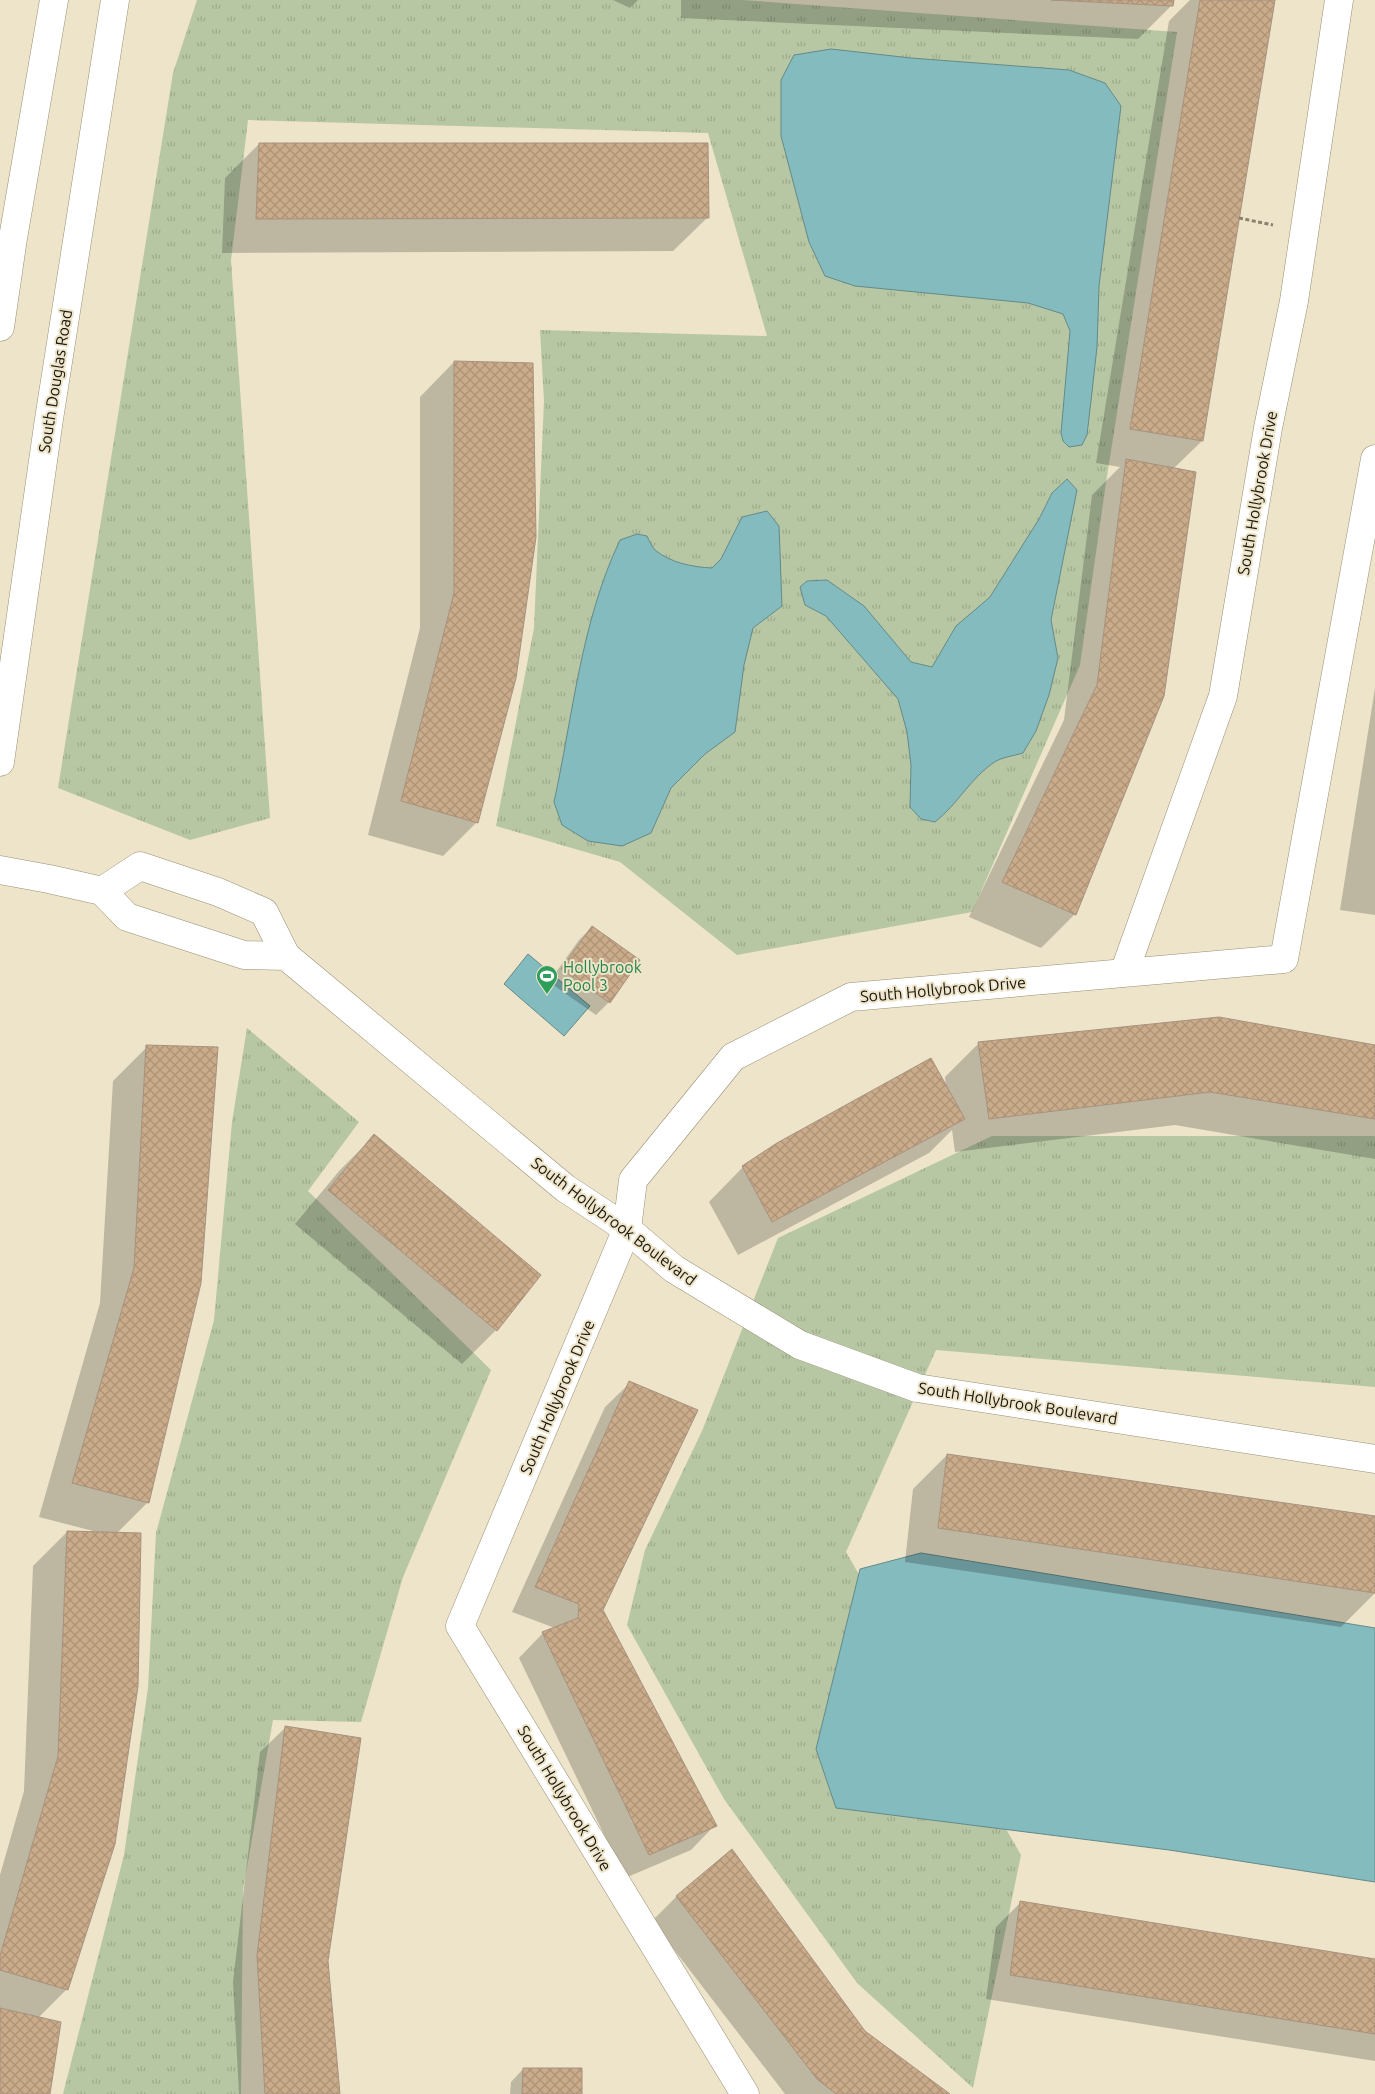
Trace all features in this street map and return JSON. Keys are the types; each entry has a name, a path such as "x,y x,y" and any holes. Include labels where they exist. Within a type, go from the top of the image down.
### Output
{"street":[{"path":"0,327 13,238 54,0"},
{"name":"South Douglas Road","path":"0,762 49,419 115,0"},
{"name":"South Hollybrook Drive","path":"1124,973 1223,696 1268,428 1294,301 1339,0"},
{"name":"South Hollybrook Drive","path":"745,2094 460,1626 628,1229 633,1180 733,1057 851,997 1284,958 1375,458"},
{"name":"South Hollybrook Boulevard","path":"102,891 140,866 218,892 264,912 286,956 565,1188 628,1229 674,1269 800,1345 917,1388 1375,1459"},
{"path":"0,870 102,891 127,917 244,955 286,956"}],"green space":[{"path":"197,0 742,0 1177,32 1105,489 1080,665 972,912 737,955 620,862 496,826 534,628 544,401 540,330 767,336 708,133 248,120 231,260 270,818 190,840 58,788 173,73"},
{"path":"247,1028 359,1122 308,1191 491,1370 403,1577 361,1722 273,1720 243,1890 241,2094 63,2094 124,1855 148,1688 156,1533 214,1320 232,1122"},
{"path":"992,1136 1375,1136 1375,1387 936,1350 846,1552 1021,1855 973,2088 857,1983 724,1799 627,1625 645,1550 702,1431 778,1238"}],"water":[{"path":"831,49 911,58 1069,70 1105,83 1121,106 1099,286 1097,347 1092,392 1087,435 1082,445 1069,447 1063,441 1061,433 1070,331 1063,314 1028,303 855,286 825,276 809,242 781,136 781,80 794,55"},
{"path":"1067,479 1077,490 1051,620 1058,658 1049,695 1036,731 1023,753 996,761 985,769 935,822 921,819 910,807 911,765 907,732 898,699 826,616 805,605 800,587 807,581 827,580 864,606 911,662 932,667 956,626 990,597 1039,519 1052,493"},
{"path":"767,511 779,526 782,606 753,628 744,665 735,732 705,754 671,788 651,833 622,846 588,841 562,825 554,802 587,636 607,571 620,540 637,534 647,536 655,550 668,558 697,567 712,568 721,559 742,517"},
{"name":"Hollybrook Pool 3","path":"528,954 590,1006 564,1036 504,984"},
{"path":"921,1553 1375,1628 1375,1882 1169,1850 836,1808 816,1749 860,1569"}],"building":[{"path":"1051,0 1174,0 1173,6"},
{"path":"1200,0 1275,0 1203,441 1130,429"},
{"path":"259,143 708,143 709,218 256,219"},
{"path":"454,361 533,363 536,537 516,678 478,823 401,801 454,593"},
{"path":"1126,459 1196,472 1164,696 1076,915 1002,882 1097,685"},
{"path":"592,926 640,960 610,1003 561,969"},
{"path":"1219,1017 1375,1045 1375,1119 1210,1092 989,1119 978,1042"},
{"path":"146,1045 218,1047 201,1283 149,1503 72,1483 134,1268"},
{"path":"931,1058 965,1119 772,1222 742,1166 777,1143"},
{"path":"374,1134 541,1275 497,1331 328,1190"},
{"path":"629,1381 698,1410 603,1610 717,1826 649,1855 542,1632 578,1618 579,1604 535,1587"},
{"path":"947,1454 1375,1516 1375,1593 938,1528"},
{"path":"67,1531 141,1533 138,1686 115,1844 68,1990 0,1970 0,1956 58,1756"},
{"path":"285,1726 361,1738 328,1961 340,2094 265,2094 257,1956"},
{"path":"732,1849 865,2031 950,2094 836,2094 817,2079 676,1896"},
{"path":"1020,1901 1375,1959 1375,2034 1010,1975"},
{"path":"0,2008 61,2022 50,2094 0,2094"},
{"path":"523,2068 582,2068 582,2094 522,2094"}],"place":[{"name":"Hollybrook Pool 3","path":"547,995"}]}
